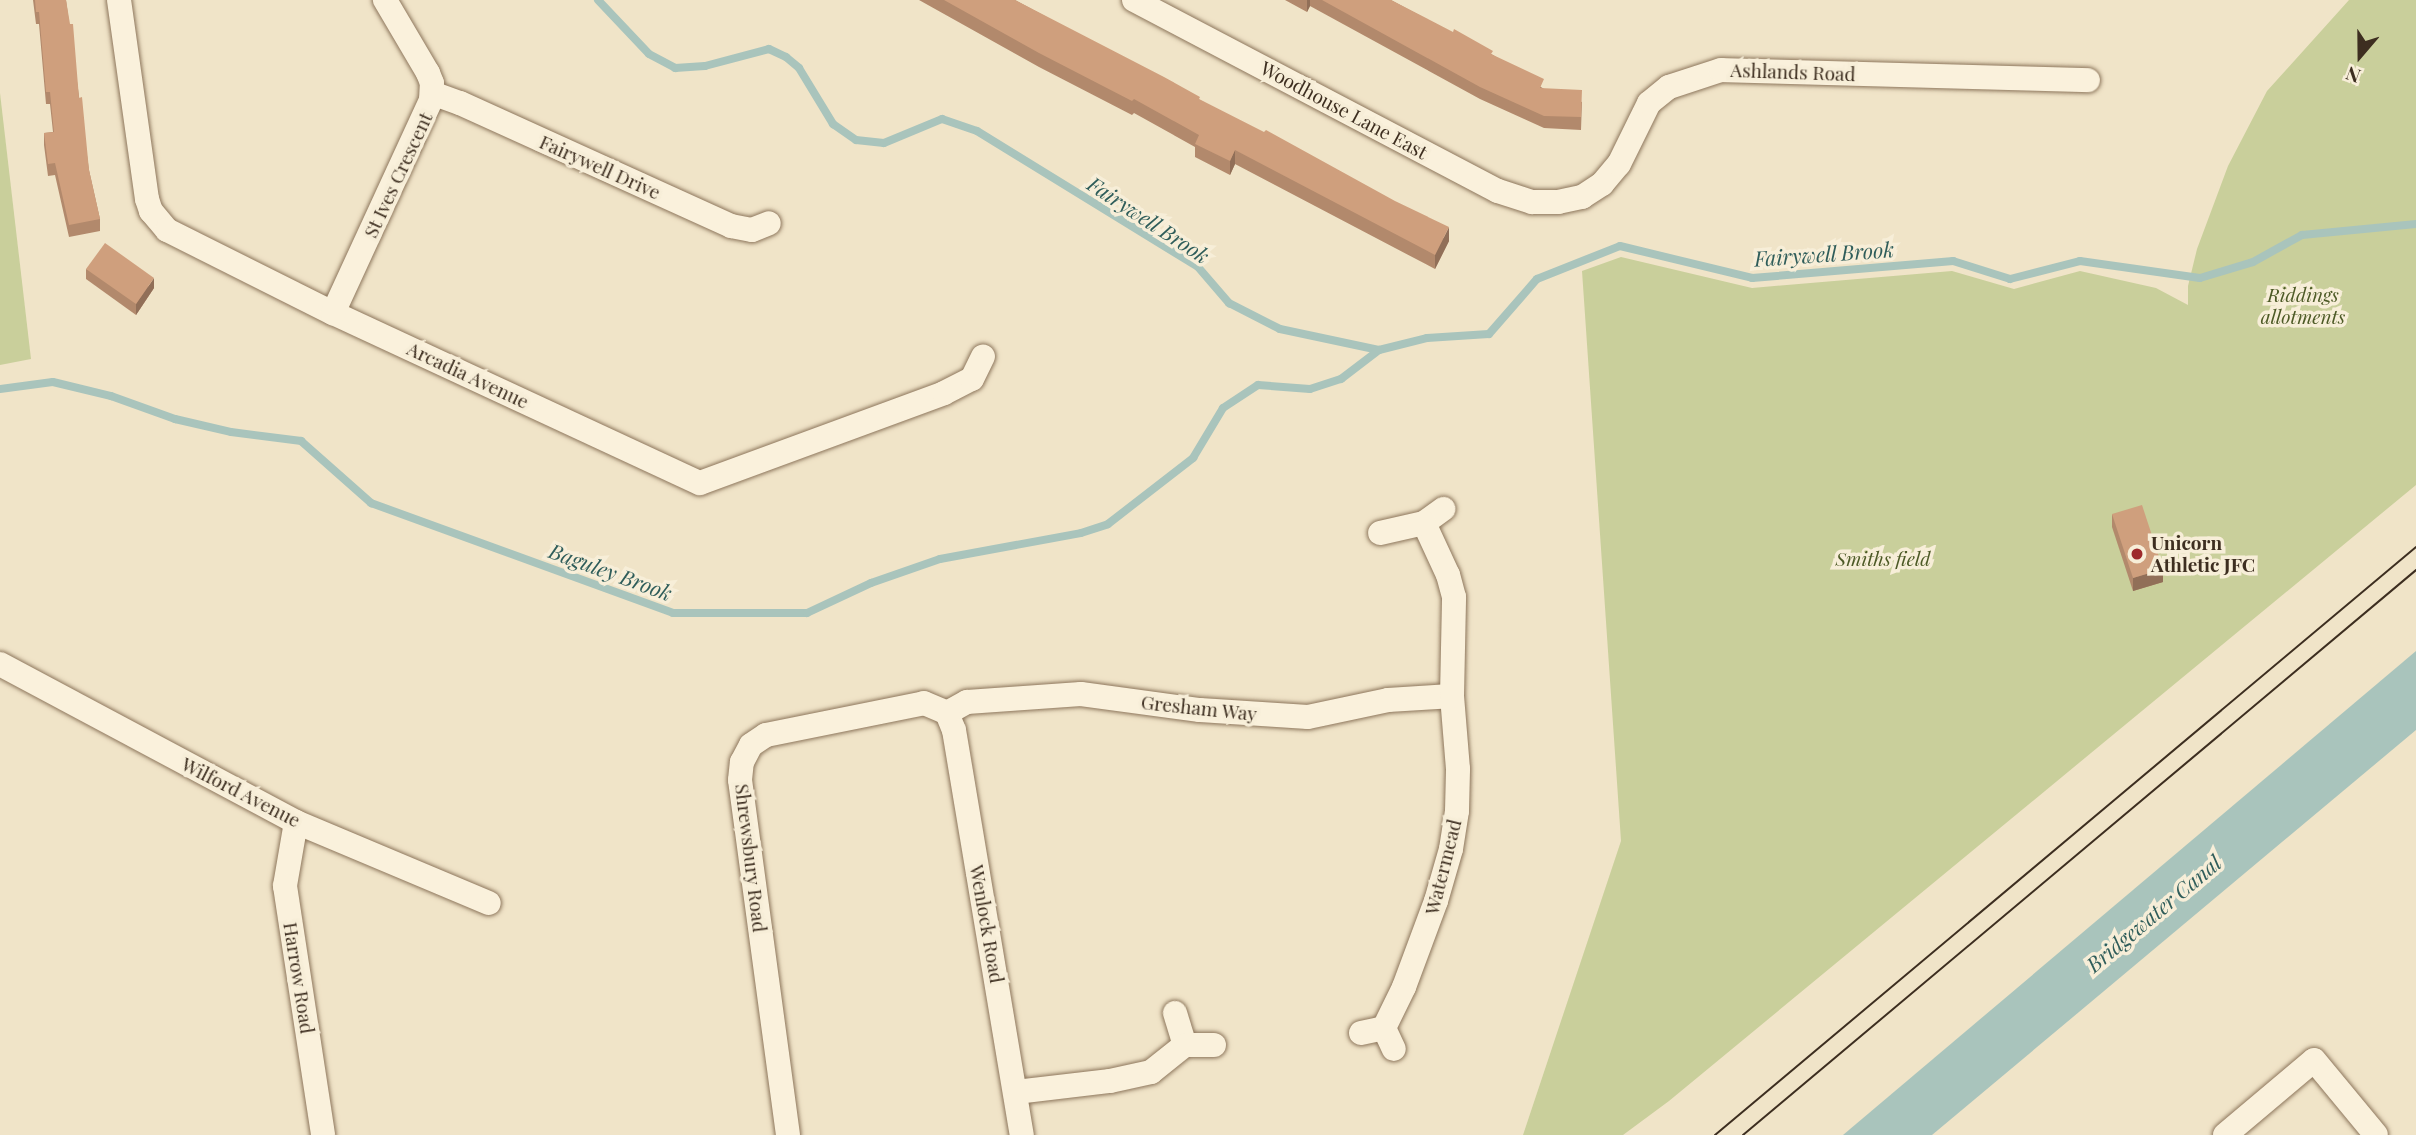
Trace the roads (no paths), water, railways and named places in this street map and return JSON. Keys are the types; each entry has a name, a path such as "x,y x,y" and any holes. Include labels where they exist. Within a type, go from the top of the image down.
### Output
{"street":[{"name":"Arcadia Avenue","path":"119,0 147,199 158,222 181,237 333,313 700,484 944,393 972,379 983,356"},
{"name":"St Ives Crescent","path":"333,313 429,110 432,93 428,73 385,0"},
{"name":"Woodhouse Lane East","path":"1134,0 1498,191 1532,202 1558,202"},
{"name":"Ashlands Road","path":"1558,202 1582,197 1602,184 1619,164 1649,103 1669,87 1721,70 2088,80"},
{"name":"Fairywell Drive","path":"432,93 731,226 752,229 769,223"},
{"name":"Watermead","path":"1380,533 1433,516 1454,597 1452,696 1458,769 1457,811 1451,849 1426,933 1380,1036"},
{"name":"Wilford Avenue","path":"0,664 296,822 489,903"},
{"name":"Gresham Way","path":"947,713 967,702 1081,694 1200,710 1308,717 1388,699 1452,696"},
{"name":"Shrewsbury Road","path":"788,1135 740,780 742,762 751,745 766,736 924,702 947,713"},
{"name":"Wenlock Road","path":"947,713 954,730 1022,1135"},
{"name":"Harrow Road","path":"296,822 287,859 285,886 323,1135"},
{"path":"1175,1013 1185,1045"},
{"path":"1016,1092 1110,1081 1151,1072 1185,1045 1214,1045"},
{"path":"2225,1135 2314,1060 2376,1135"}],"water":[{"name":"Bridgewater Canal","path":"2416,651 2416,730 1932,1135 1843,1135"}],"waterway":[{"name":"Fairywell Brook","path":"598,0 649,54 675,68 705,66 769,49 786,57 799,68 833,124 856,140 884,143 942,119 977,131 1198,267 1229,303 1280,329 1379,350 1427,338 1489,334 1537,279 1620,246 1752,278 1953,261 2010,279 2080,261 2200,278 2253,262 2302,235 2416,224"},
{"name":"Baguley Brook","path":"0,389 53,382 111,396 175,419 231,432 301,441 371,503 673,613 807,613 871,583 940,559 1081,533 1108,524 1193,458 1223,408 1258,385 1310,389 1341,379 1379,350"}],"tram line":[{"path":"1715,1135 2416,547"},
{"path":"1743,1135 2416,570"}],"place":[{"name":"Unicorn Athletic JFC","path":"2137,554"}],"park label":[{"name":"Riddings allotments","path":"2303,306"},
{"name":"Smiths field","path":"1883,559"}]}
